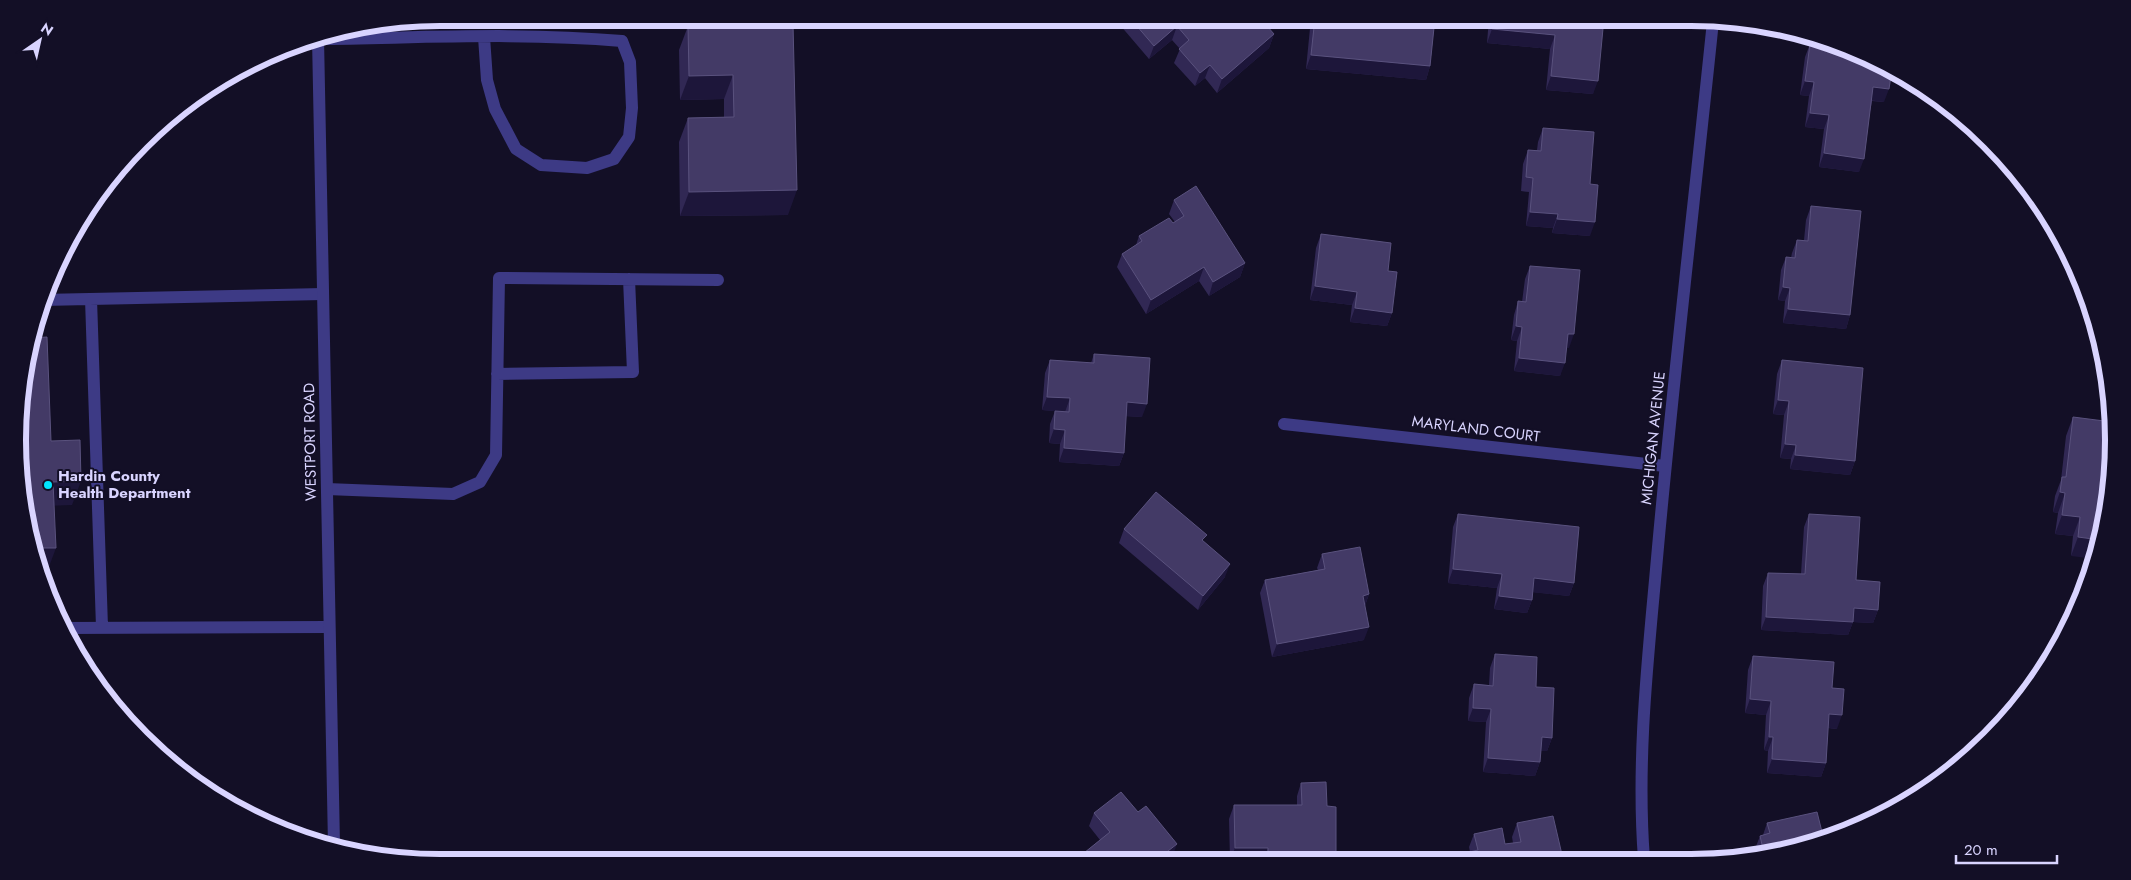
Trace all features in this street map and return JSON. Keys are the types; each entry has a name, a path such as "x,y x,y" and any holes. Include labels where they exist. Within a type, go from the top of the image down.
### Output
{"street":[{"name":"MICHIGAN AVENUE","path":"1644,854 1641,816 1646,678 1665,466 1712,27"},
{"path":"342,38 484,37 622,40 630,62 632,108 629,137 614,159 587,168 541,165 516,149 495,109 487,80 484,37"},
{"name":"WESTPORT ROAD","path":"318,45 334,840"},
{"path":"327,489 453,494 480,482 496,455 499,278 718,280"},
{"path":"497,374 632,372 629,279"},
{"path":"51,300 323,294"},
{"path":"90,299 102,627"},
{"name":"MARYLAND COURT","path":"1284,424 1665,466"},
{"path":"72,628 203,629 329,627"}],"building":[{"path":"688,26 793,26 797,190 689,192 688,118 734,117 733,75 689,76"},
{"path":"1137,26 1177,26 1154,46"},
{"path":"1177,26 1267,26 1274,34 1222,79 1210,65 1200,73 1179,49 1189,40"},
{"path":"1314,26 1434,26 1430,66 1311,55"},
{"path":"1492,26 1603,26 1598,81 1551,76 1555,35 1492,29"},
{"path":"1810,44 1849,58 1891,78 1889,89 1873,87 1864,159 1824,153 1829,115 1810,113 1814,82 1805,81"},
{"path":"1543,128 1594,132 1590,184 1598,185 1595,222 1557,219 1558,214 1530,212 1533,178 1526,177 1528,150 1541,151"},
{"path":"1196,186 1245,263 1213,282 1204,267 1151,300 1122,254 1142,241 1139,236 1169,218 1173,223 1184,216 1174,200"},
{"path":"1811,206 1861,211 1850,315 1788,309 1790,288 1783,287 1786,257 1795,258 1797,240 1808,241"},
{"path":"1321,234 1391,243 1388,271 1397,272 1392,313 1355,308 1357,292 1315,286"},
{"path":"1530,266 1580,270 1574,334 1568,334 1565,363 1519,358 1522,327 1516,326 1518,301 1526,302"},
{"path":"47,337 51,441 80,440 81,481 53,482 56,548 40,548 34,521 27,467 27,413 34,359 39,338"},
{"path":"1094,354 1150,358 1147,404 1127,402 1124,453 1064,448 1065,430 1054,429 1055,411 1069,412 1070,398 1047,397 1050,360 1094,363"},
{"path":"1782,360 1863,368 1855,461 1795,455 1796,445 1785,444 1789,401 1778,400"},
{"path":"2073,417 2104,421 2104,467 2093,539 2078,537 2080,517 2062,515 2065,493 2060,492 2062,477 2066,477"},
{"path":"1156,492 1207,535 1202,540 1230,564 1203,596 1124,529"},
{"path":"1458,514 1579,527 1574,583 1534,578 1532,600 1499,596 1502,574 1453,569"},
{"path":"1809,514 1860,517 1856,580 1880,582 1878,610 1854,608 1853,622 1766,617 1768,573 1805,574"},
{"path":"1360,547 1369,594 1363,596 1369,627 1277,644 1265,580 1325,569 1322,554"},
{"path":"1495,654 1537,657 1536,687 1554,688 1552,738 1542,737 1540,762 1488,758 1491,709 1473,708 1474,684 1493,686"},
{"path":"1753,656 1834,662 1832,688 1844,689 1842,715 1829,714 1826,763 1772,759 1773,737 1769,737 1771,701 1750,699"},
{"path":"1326,782 1327,806 1336,807 1336,854 1268,854 1268,848 1235,848 1234,805 1302,805 1301,783"},
{"path":"1121,792 1138,812 1146,806 1177,844 1164,854 1083,854 1110,832 1094,813"},
{"path":"1817,812 1822,833 1763,847 1760,836 1770,833 1767,823"},
{"path":"1553,816 1562,854 1461,854 1478,850 1474,834 1502,828 1505,844 1521,842 1517,823"}],"place":[{"name":"Hardin County Health Department","path":"48,485"}]}
